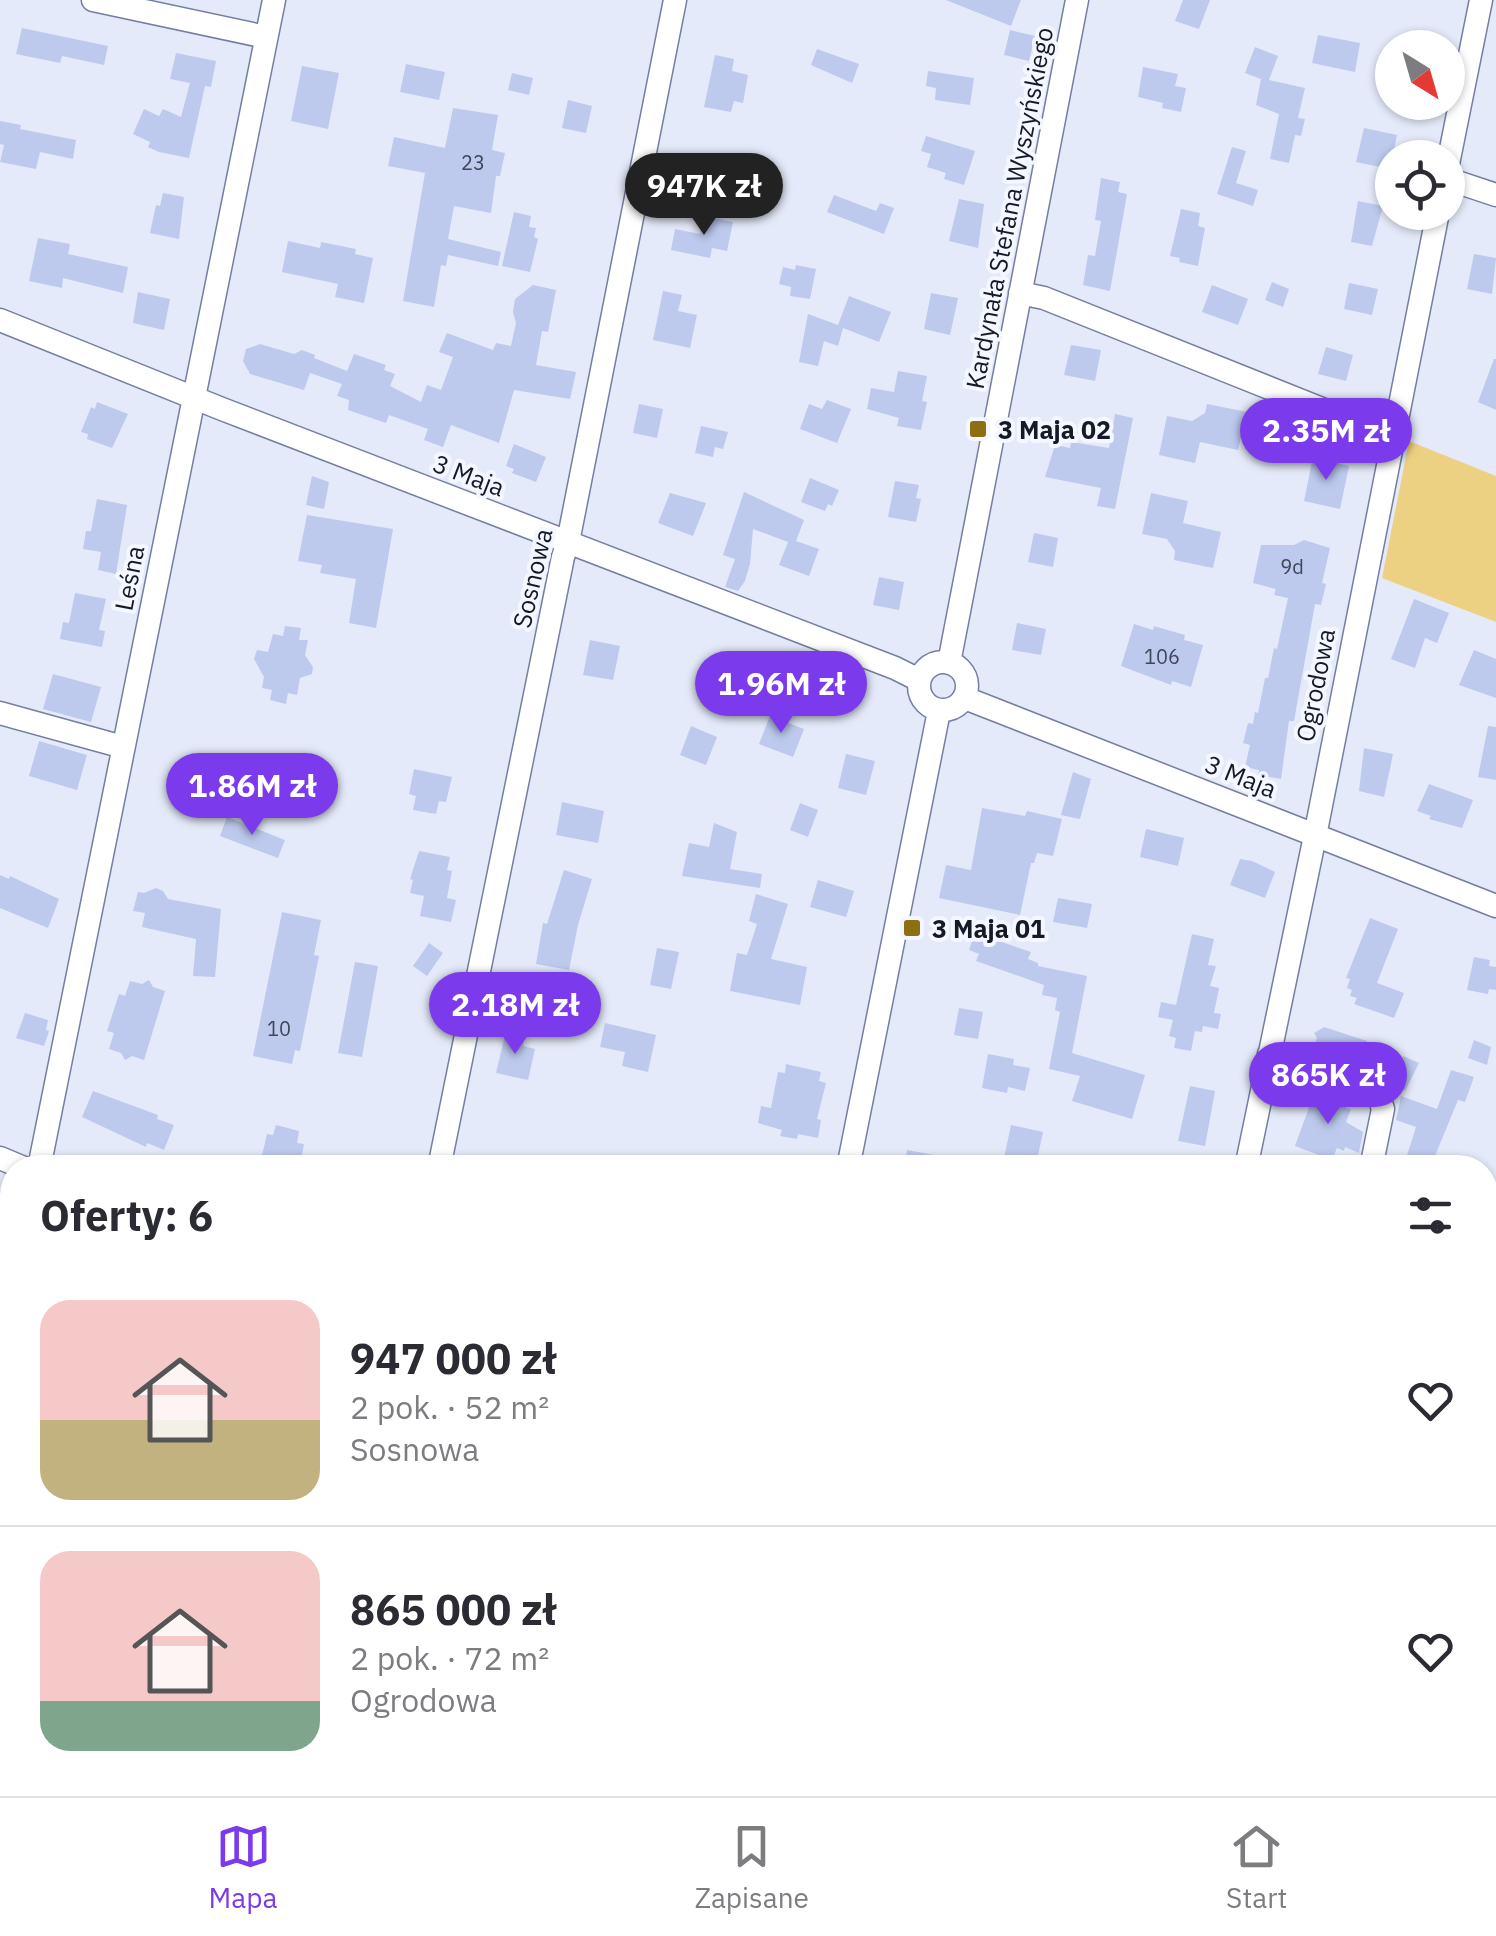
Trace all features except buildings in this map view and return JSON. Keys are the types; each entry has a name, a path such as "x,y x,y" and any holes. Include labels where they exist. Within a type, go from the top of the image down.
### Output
{"street":[{"path":"93,0 266,37"},
{"name":"Leśna","path":"42,1155 274,0"},
{"name":"Sosnowa","path":"442,1155 675,0"},
{"name":"Kardynała Stefana Wyszyńskiego","path":"949,663 1078,0"},
{"path":"1453,140 1480,0"},
{"path":"1465,185 1496,195"},
{"name":"Ogrodowa","path":"1249,1155 1434,230"},
{"path":"1020,293 1044,298 1392,437"},
{"name":"3 Maja","path":"0,320 920,680"},
{"path":"949,663 966,678 965,698 952,709 940,710 924,702 918,688 928,667 949,663"},
{"name":"3 Maja","path":"965,698 1496,906"},
{"path":"851,1155 940,710"},
{"path":"0,712 123,747"},
{"path":"1269,1054 1380,1100 1383,1109 1373,1155"}],"shaded area":[{"path":"1409,441 1496,476 1496,622 1382,578"}],"place":[{"name":"3 Maja 02","path":"978,429"},
{"name":"3 Maja 01","path":"912,928"}]}
